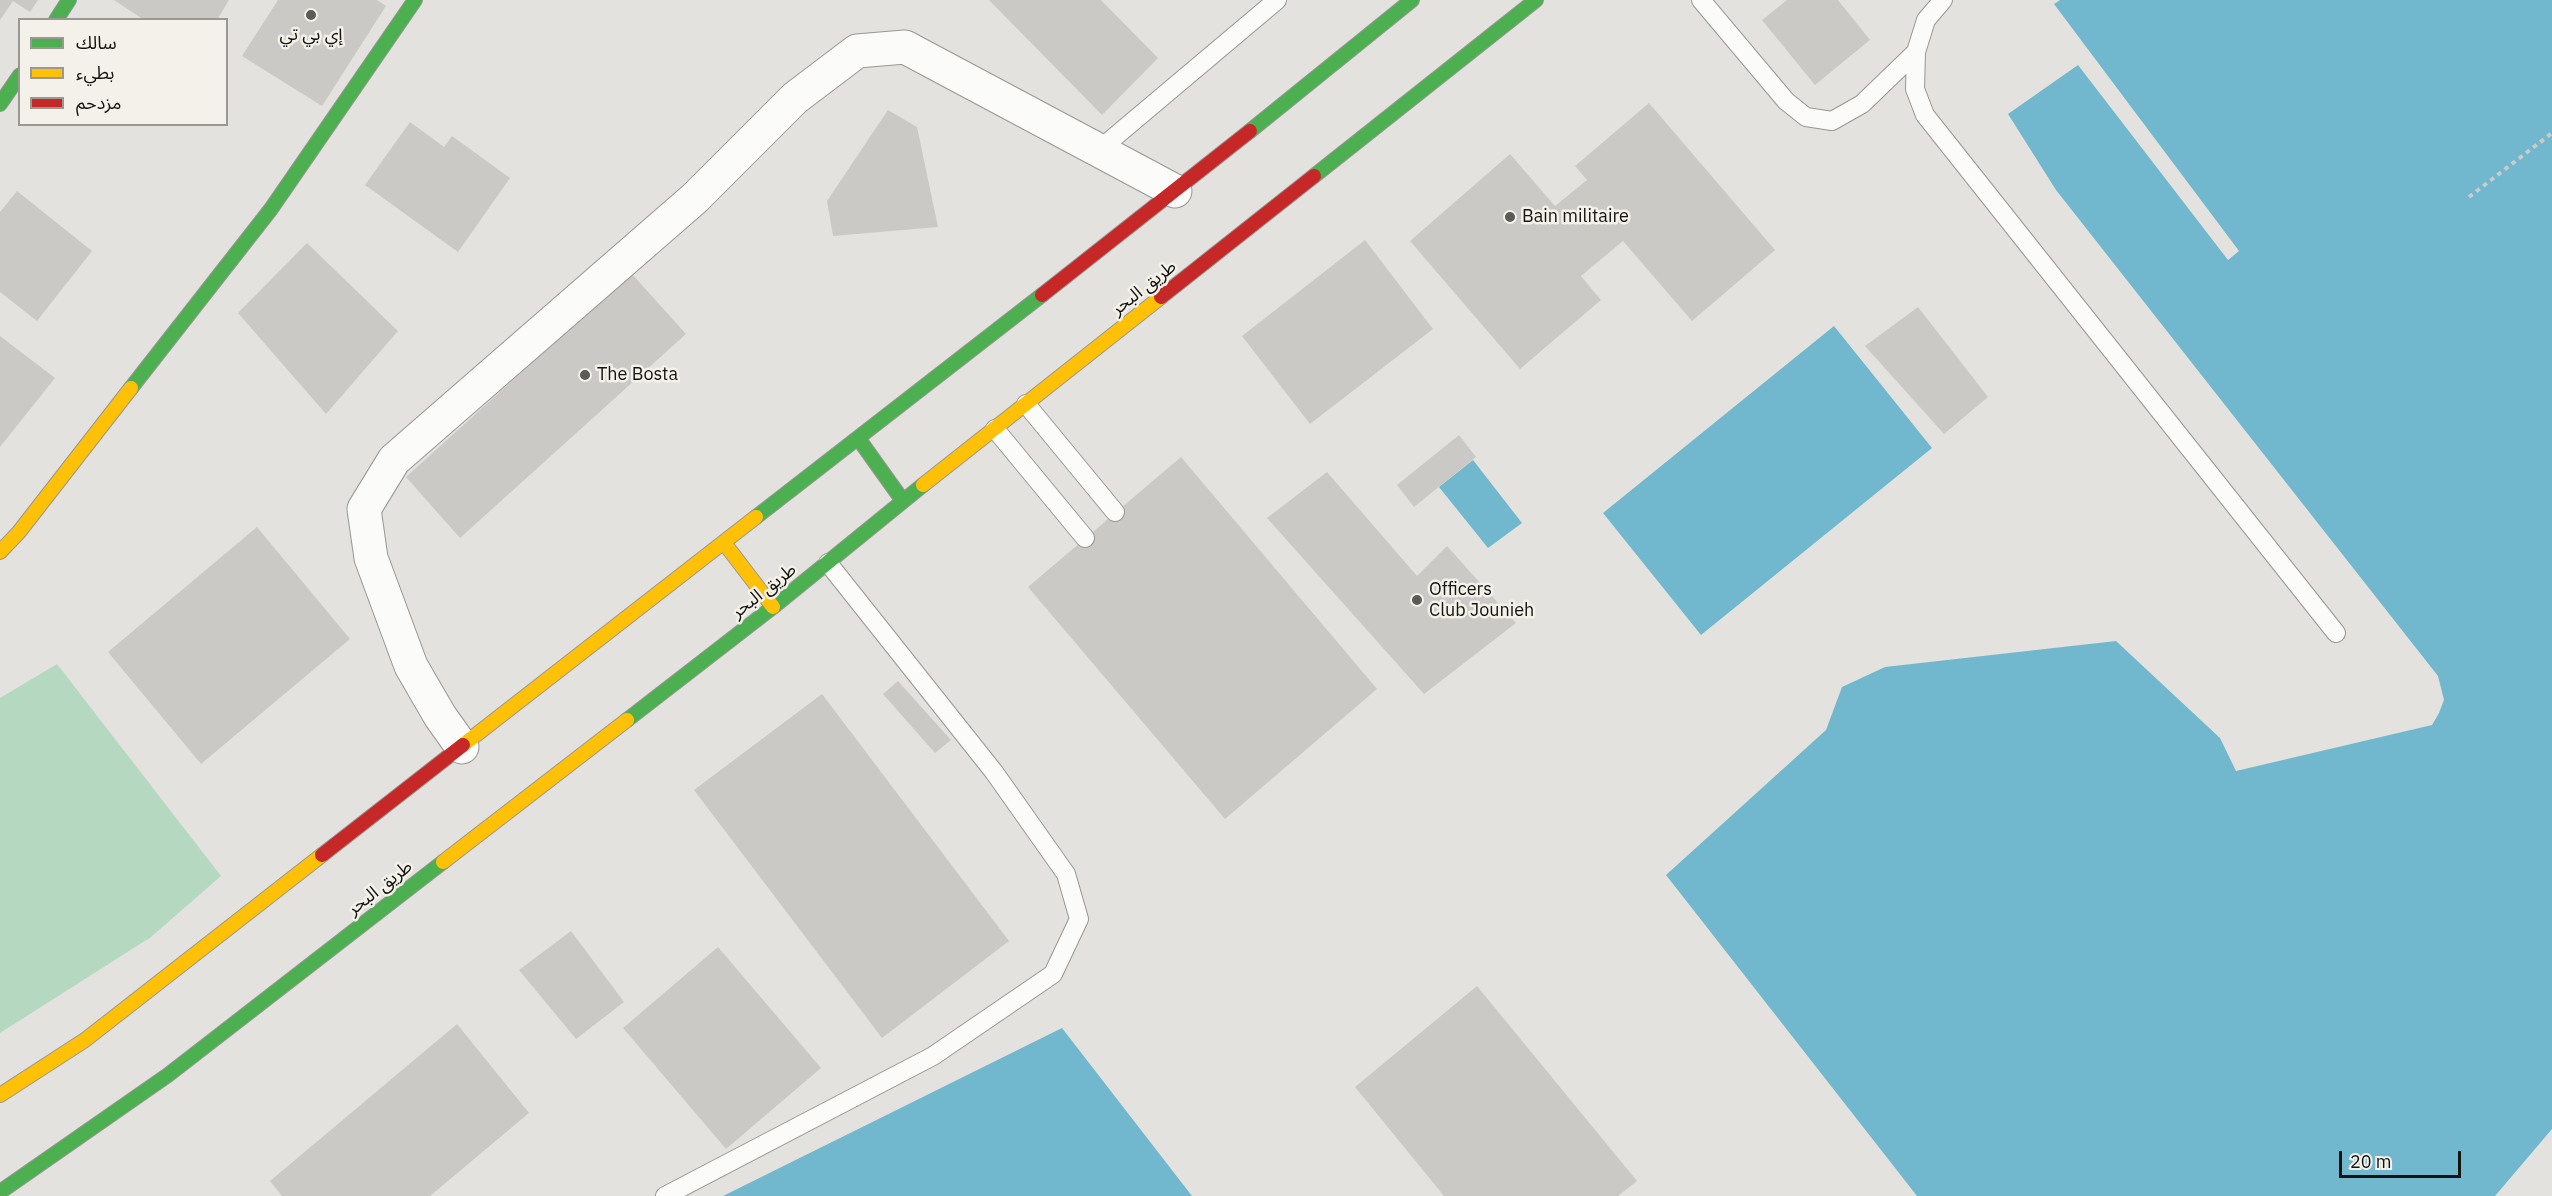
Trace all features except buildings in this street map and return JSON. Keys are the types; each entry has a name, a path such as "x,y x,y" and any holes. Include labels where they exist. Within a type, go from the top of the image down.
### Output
{"main road":[{"path":"57,18 69,0"},
{"path":"0,552 19,532 271,209 415,0"},
{"path":"0,1095 86,1040 725,544 1175,191 1412,0"},
{"name":"طريق البحر","path":"0,1192 168,1075 773,607 903,501 1536,0"},
{"path":"0,104 18,78"},
{"path":"858,438 903,501"},
{"path":"725,544 773,607"}],"street":[{"path":"462,747 440,716 411,666 371,558 364,509 394,460 695,198 795,98 857,51 905,47 1175,191"}],"lane":[{"path":"1701,0 1786,101 1806,117 1832,121 1862,104 1916,52"},
{"path":"1943,0 1926,20 1916,52 1915,89 1925,114 2336,633"},
{"path":"1099,150 1270,2"},
{"path":"1026,404 1114,512"},
{"path":"995,429 1085,538"},
{"path":"665,1196 933,1056 1053,974 1079,919 1066,874 1053,855 994,772 828,563"}],"path":[{"path":"2469,196 2552,133"}],"green space":[{"path":"57,664 221,876 151,937 0,1033 0,698"}],"water":[{"path":"2060,0 2552,0 2552,1129 2495,1196 1917,1196 1666,875 1826,730 1842,687 1885,667 2116,641 2220,738 2236,771 2432,725 2439,713 2444,700 2438,676 2056,190 2008,114 2078,65 2228,260 2239,251 2054,4"},
{"path":"1834,326 1932,448 1701,635 1603,513"},
{"path":"1473,460 1522,523 1488,548 1439,487"},
{"path":"1062,1028 1192,1196 723,1196"}],"traffic: fast":[{"path":"57,18 69,0"},
{"path":"131,388 271,209 415,0"},
{"path":"1250,131 1412,0"},
{"path":"1314,176 1536,0"},
{"path":"0,104 18,78"},
{"path":"756,517 1042,295"},
{"path":"858,438 903,501"},
{"path":"627,720 773,607 923,485"},
{"path":"0,1192 168,1075 443,862"}],"traffic: slow":[{"path":"923,485 1161,297"},
{"path":"0,552 19,532 131,388"},
{"path":"463,745 756,517"},
{"path":"725,544 773,607"},
{"path":"443,862 627,720"},
{"path":"0,1095 85,1040 322,855"}],"traffic: jam":[{"path":"1042,295 1250,131"},
{"path":"1161,297 1314,176"},
{"path":"322,855 463,745"}],"place":[{"name":"إي بي تي","path":"311,15"},
{"name":"Bain militaire","path":"1510,217"},
{"name":"The Bosta","path":"585,375"},
{"name":"Officers Club Jounieh","path":"1417,600"}]}
